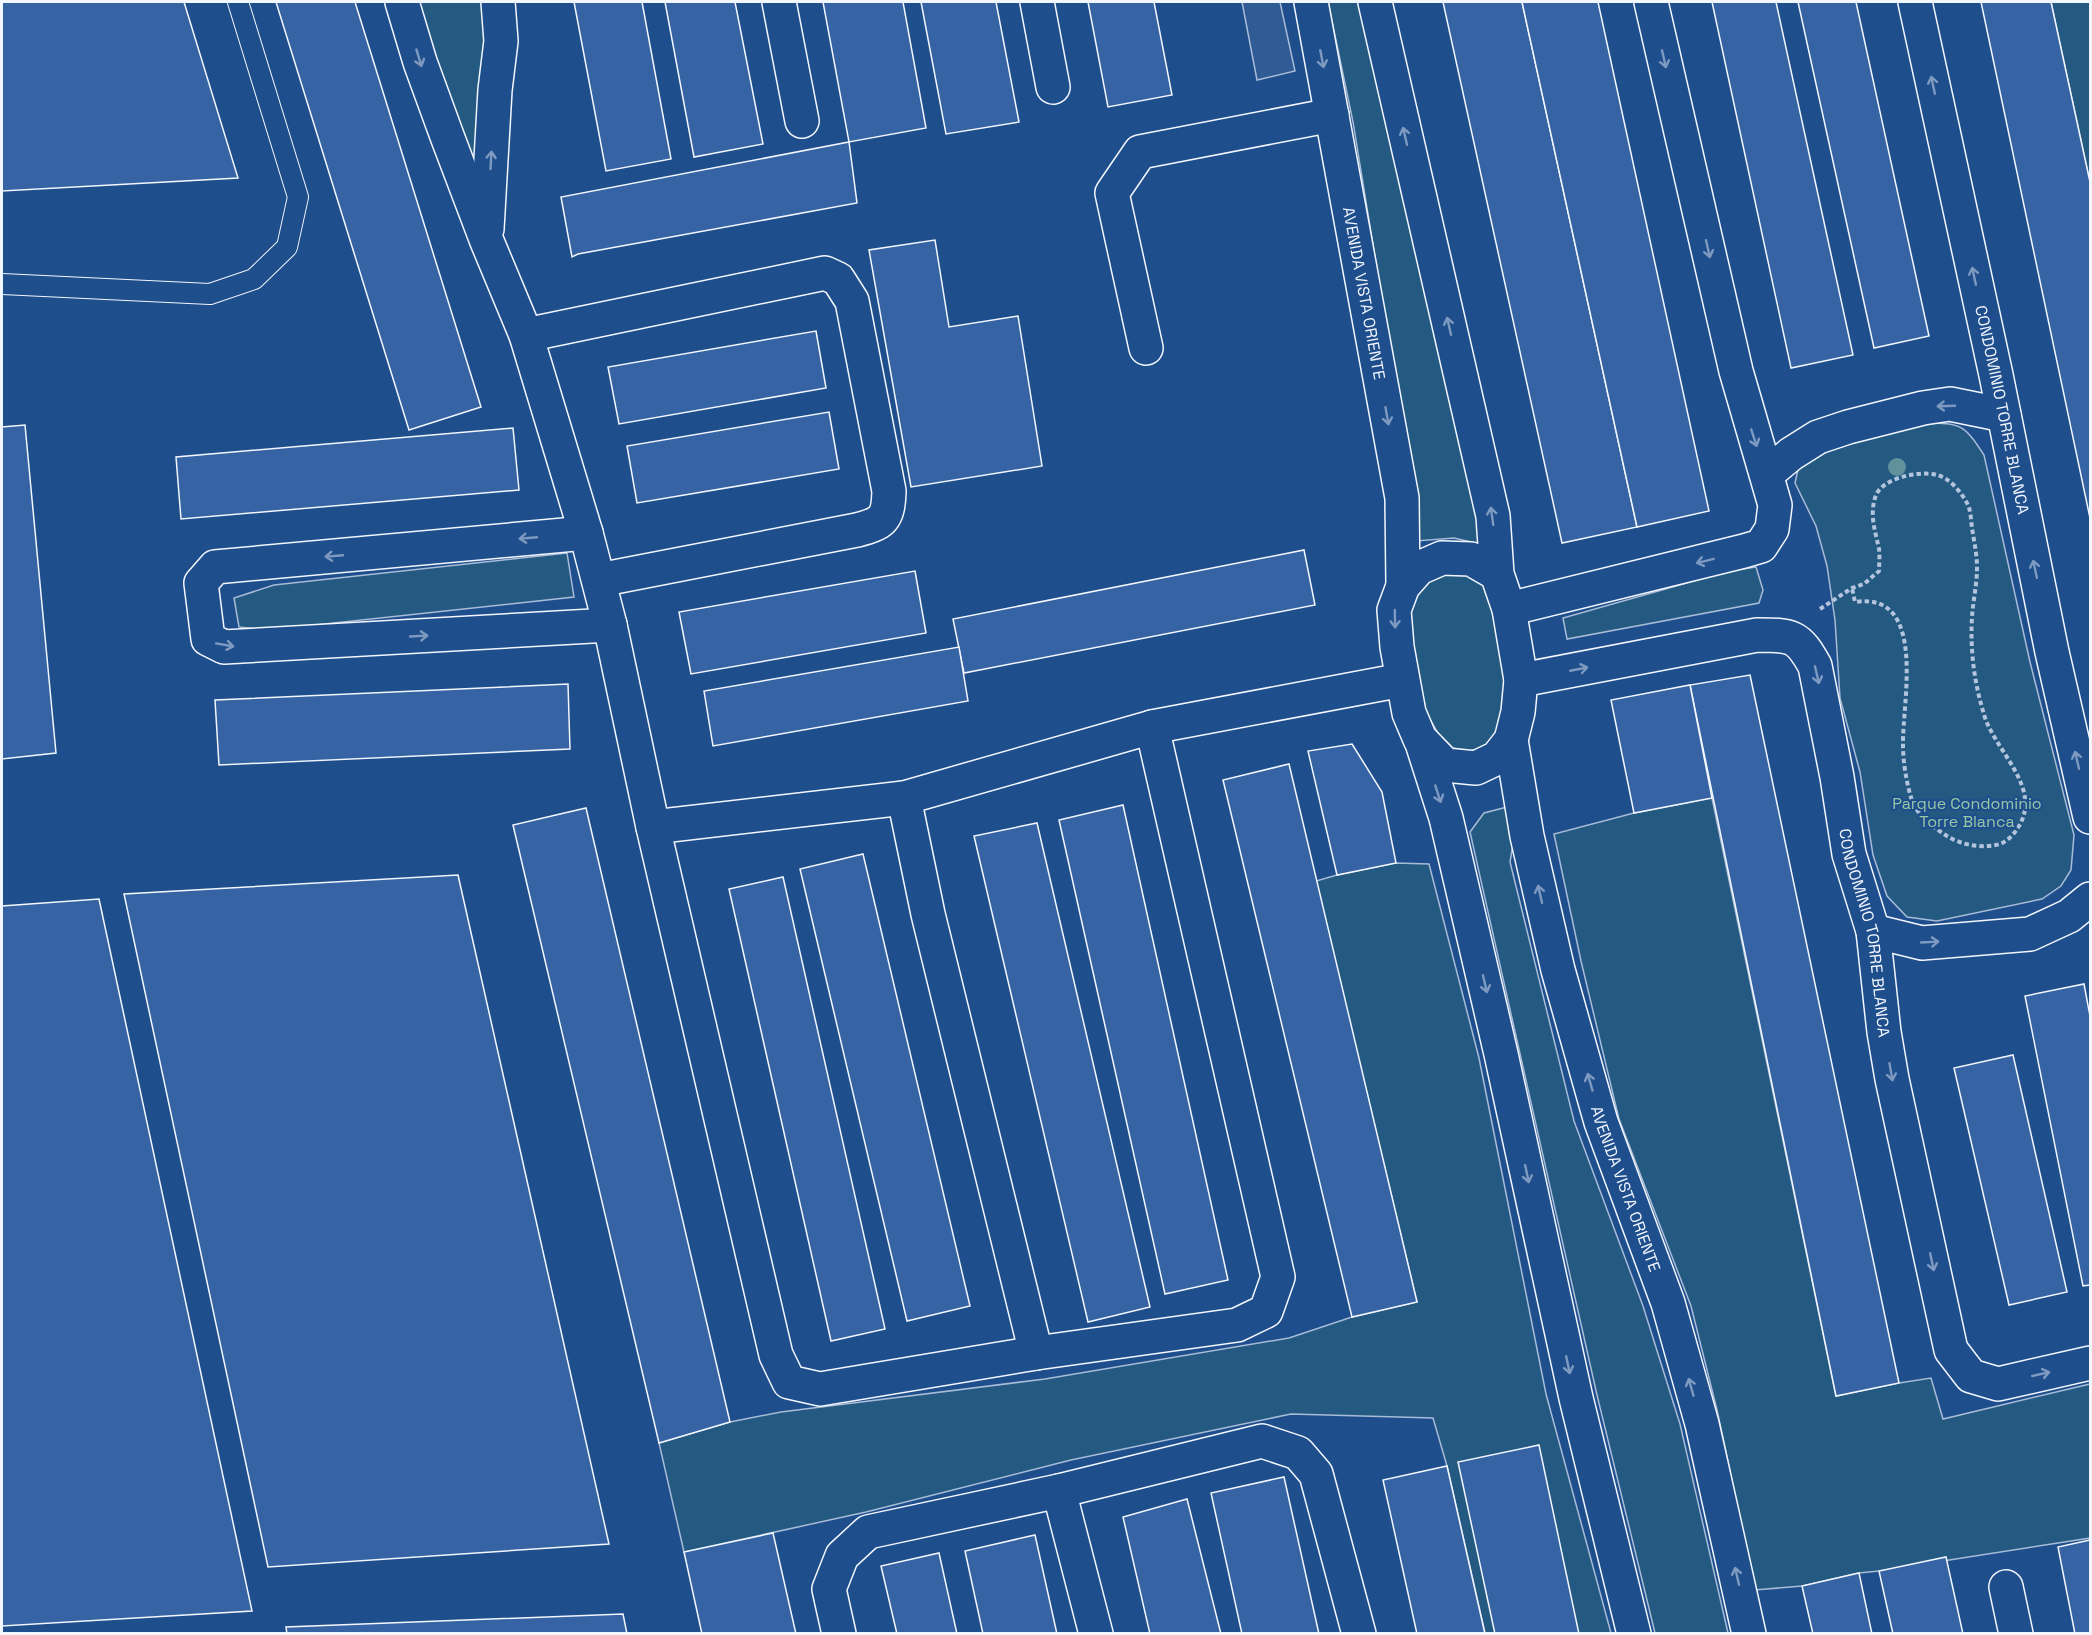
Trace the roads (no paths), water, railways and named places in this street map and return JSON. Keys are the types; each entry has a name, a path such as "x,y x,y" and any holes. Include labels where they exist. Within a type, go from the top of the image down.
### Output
{"street":[{"path":"402,2 420,62 486,239 526,334 586,533 610,625 653,827 776,1355 789,1382 820,1389 1036,1353 1237,1325 1266,1311 1278,1277 1152,727"},
{"path":"486,239 495,90 501,41 498,2"},
{"path":"779,2 802,121"},
{"path":"1037,2 1053,87"},
{"name":"AVENIDA VISTA ORIENTE","path":"1311,2 1402,498 1403,586 1395,610 1402,680 1409,713 1446,818 1501,1054 1576,1398 1634,1634"},
{"name":"AVENIDA VISTA ORIENTE","path":"1375,2 1493,516 1497,574 1509,609 1521,680 1518,712 1511,740 1525,826 1558,970 1601,1122 1668,1303 1702,1424 1749,1634"},
{"path":"1509,609 1761,546 1772,529 1775,505 1753,436 1736,371 1651,2"},
{"name":"CONDOMINIO TORRE BLANCA","path":"1915,2 2004,415 2052,652 2091,817"},
{"path":"1146,348 1112,193 1140,152 1332,115"},
{"path":"526,334 825,273 838,279 852,301 889,492 888,510 878,524 598,580"},
{"path":"1767,474 1791,454 1818,438 1923,408 1950,404 2004,415"},
{"path":"586,533 215,567 201,583 208,639 224,647 610,625"},
{"path":"1403,586 1419,568 1442,558 1471,559 1497,574"},
{"name":"CONDOMINIO TORRE BLANCA","path":"1521,680 1757,635 1780,635 1799,641 1815,666 1837,777 1849,854 1873,931 1884,1032 1892,1079 1951,1350 1971,1376 1998,1384 2091,1363"},
{"path":"653,827 904,798 1152,727 1402,680"},
{"name":"AVENIDA VISTA ORIENTE","path":"1420,739 1445,765 1476,768 1497,758 1511,740"},
{"path":"904,798 928,914 1036,1353"},
{"path":"1873,931 1922,943 2030,934 2069,916 2091,898"},
{"path":"839,1634 828,1589 842,1556 868,1532 1059,1491 1262,1441 1298,1453 1316,1474 1359,1634"},
{"path":"1059,1491 1095,1634"},
{"path":"2006,1587 2016,1634"}],"lane":[{"path":"2,284 210,294 254,279 288,247 298,197 238,2"}],"park label":[{"name":"Parque Condominio Torre Blanca","path":"1967,812"}]}
